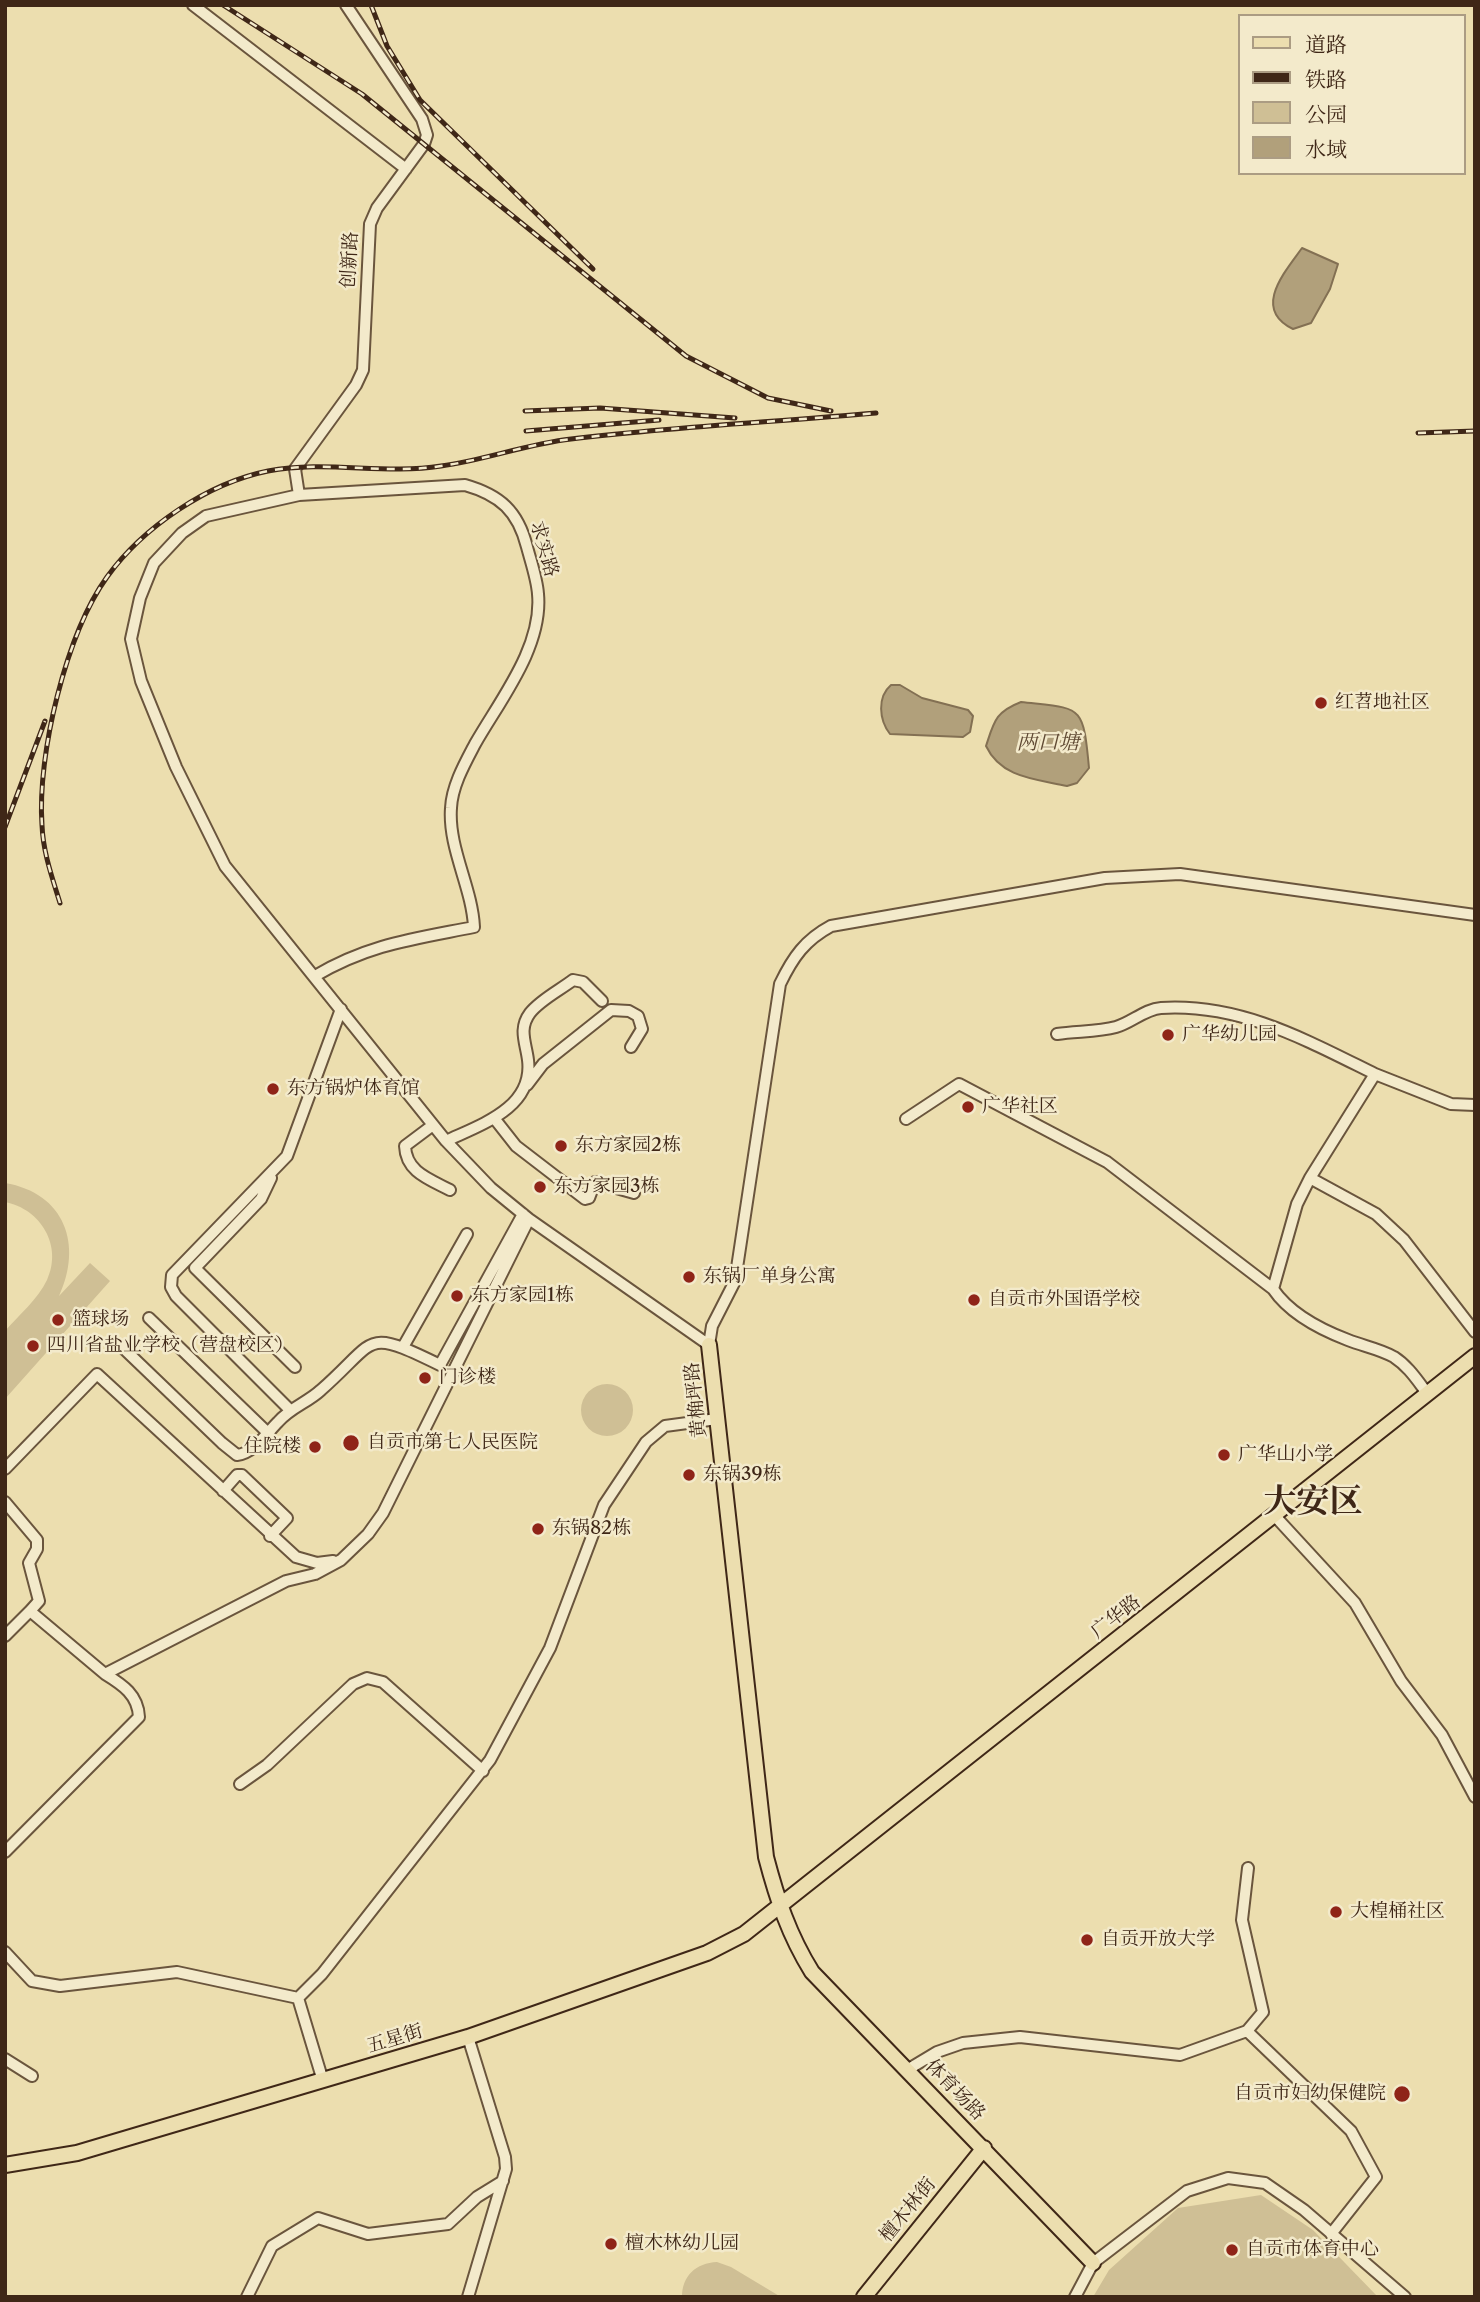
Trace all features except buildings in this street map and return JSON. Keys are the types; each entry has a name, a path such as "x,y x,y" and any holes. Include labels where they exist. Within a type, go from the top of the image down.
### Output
{"main road":[{"name":"黄桷坪路","path":"709,1345 766,1857 779,1906"},
{"name":"广华路","path":"779,1906 1475,1356"},
{"name":"五星街","path":"5,2165 77,2153 468,2037 707,1954 744,1934 779,1906"},
{"name":"体育场路","path":"779,1906 793,1942 812,1972 1093,2263"},
{"name":"檀木林街","path":"864,2297 984,2148"}],"street":[{"path":"193,5 406,169"},
{"name":"创新路","path":"299,495 295,469 356,385 363,370 370,224 377,208 425,145 427,135 422,119 346,5"},
{"name":"求实路","path":"465,485 487,491 508,505 522,526 538,595 535,625 526,653 466,761 451,808 454,833 473,909 474,927 376,947 347,957 316,976 225,866 176,767 141,681 131,639 140,598 154,563 182,533 206,516 299,495 465,485"},
{"path":"709,1345 712,1326 735,1281 780,984 794,955 811,937 831,926 1091,880 1180,874 1475,915"},
{"name":"黄桷坪路","path":"316,976 446,1141 491,1188 526,1217 709,1345"},
{"path":"525,1087 528,1061 523,1029 530,1013 573,980 583,982 602,1001"},
{"path":"1057,1034 1117,1027 1157,1008 1210,1009 1246,1015 1304,1039 1375,1074 1451,1104 1475,1105"},
{"path":"289,1409 171,1287 172,1275 287,1156 341,1009"},
{"path":"446,1141 494,1118 510,1107 543,1065 611,1010 629,1011 638,1016 642,1029 631,1047"},
{"path":"1273,1289 1278,1262 1297,1204 1310,1178 1375,1074"},
{"path":"906,1119 959,1084 1107,1162 1273,1289 1284,1305 1345,1339 1394,1358 1408,1368 1427,1393"},
{"path":"494,1118 516,1146 585,1199 589,1198 595,1182 634,1193"},
{"path":"433,1125 405,1146 405,1159 416,1172 450,1190"},
{"path":"277,1167 261,1199 195,1268 295,1367"},
{"path":"1310,1178 1376,1214 1404,1240 1475,1332"},
{"path":"121,1346 237,1455 247,1454 289,1409 322,1390 358,1351 384,1341 440,1365 526,1217"},
{"path":"105,1674 286,1581 315,1574 341,1560 368,1534 400,1484 526,1217"},
{"path":"403,1347 467,1234"},
{"path":"149,1318 268,1433"},
{"path":"5,1469 97,1374 270,1536 296,1557 317,1563 341,1560"},
{"path":"298,1998 323,1974 482,1771 550,1648 595,1525 617,1484 656,1432 677,1423 717,1419"},
{"path":"223,1490 237,1475 242,1475 288,1518 270,1536"},
{"path":"5,1502 37,1540 37,1549 29,1563 39,1601 5,1636"},
{"path":"1274,1515 1355,1603 1401,1681 1442,1735 1475,1797"},
{"path":"5,1852 139,1717 138,1704 125,1687 105,1674 30,1611"},
{"path":"240,1784 267,1765 353,1684 367,1678 383,1682 482,1771"},
{"path":"907,2070 937,2052 963,2043 996,2038 1056,2040 1180,2055 1247,2031 1263,2012 1242,1920 1248,1868"},
{"path":"5,1952 32,1981 60,1986 177,1972 298,1998"},
{"path":"298,1998 323,2081"},
{"path":"1247,2031 1351,2131 1376,2177 1331,2234"},
{"path":"468,2037 505,2157 503,2181 468,2297"},
{"path":"5,2059 32,2076"},
{"path":"1075,2297 1093,2263 1187,2191 1228,2178 1265,2183 1304,2210 1405,2297"},
{"path":"247,2297 272,2246 318,2218 368,2234 448,2224 477,2197 503,2181"}],"green space":[{"path":"5,1183 26,1189 42,1198 55,1210 64,1224 69,1258 59,1296 90,1263 110,1281 5,1399 5,1331 43,1287 51,1267 52,1254 46,1231 38,1221 29,1212 5,1202"},
{"path":"607,1384 626,1391 633,1410 626,1429 607,1436 588,1429 581,1410 588,1391"},
{"name":"自贡市体育中心","path":"1261,2195 1313,2230 1378,2297 1093,2297 1109,2270 1178,2208"},
{"path":"717,2262 731,2267 781,2297 682,2297 685,2283 692,2272 703,2265"}],"water":[{"path":"1302,248 1338,264 1330,289 1311,323 1293,329 1281,321 1273,301 1280,279"},
{"path":"891,685 900,685 922,698 968,710 973,716 970,732 963,737 890,734 881,709 883,696"},
{"name":"两口塘","path":"1021,702 1068,709 1076,713 1081,720 1089,768 1077,783 1067,786 1032,779 1010,771 993,757 986,746 994,724 1001,714"}],"railway":[{"path":"223,5 362,94 686,356 768,398 831,411"},
{"path":"371,5 387,46 420,100 593,269"},
{"path":"525,411 600,408 735,418"},
{"path":"60,903 44,845 42,797 50,731 67,662 92,601 107,577 139,541 178,510 223,486 268,471 311,467 420,468 571,439 876,413"},
{"path":"526,431 659,420"},
{"path":"1418,433 1475,431"},
{"path":"5,827 45,721"}],"place":[{"name":"红苕地社区","path":"1321,703"},
{"name":"广华幼儿园","path":"1168,1035"},
{"name":"东方锅炉体育馆","path":"273,1089"},
{"name":"广华社区","path":"968,1107"},
{"name":"东方家园2栋","path":"561,1146"},
{"name":"东方家园3栋","path":"540,1187"},
{"name":"东锅厂单身公寓","path":"689,1277"},
{"name":"东方家园1栋","path":"457,1296"},
{"name":"自贡市外国语学校","path":"974,1300"},
{"name":"篮球场","path":"58,1320"},
{"name":"四川省盐业学校（营盘校区）","path":"33,1346"},
{"name":"门诊楼","path":"425,1378"},
{"name":"自贡市第七人民医院","path":"351,1443"},
{"name":"住院楼","path":"315,1447"},
{"name":"广华山小学","path":"1224,1455"},
{"name":"东锅39栋","path":"689,1475"},
{"name":"东锅82栋","path":"538,1529"},
{"name":"大楻桶社区","path":"1336,1912"},
{"name":"自贡开放大学","path":"1087,1940"},
{"name":"自贡市妇幼保健院","path":"1402,2094"},
{"name":"檀木林幼儿园","path":"611,2244"},
{"name":"自贡市体育中心","path":"1232,2250"}],"district":[{"name":"大安区","path":"1313,1502"}]}
